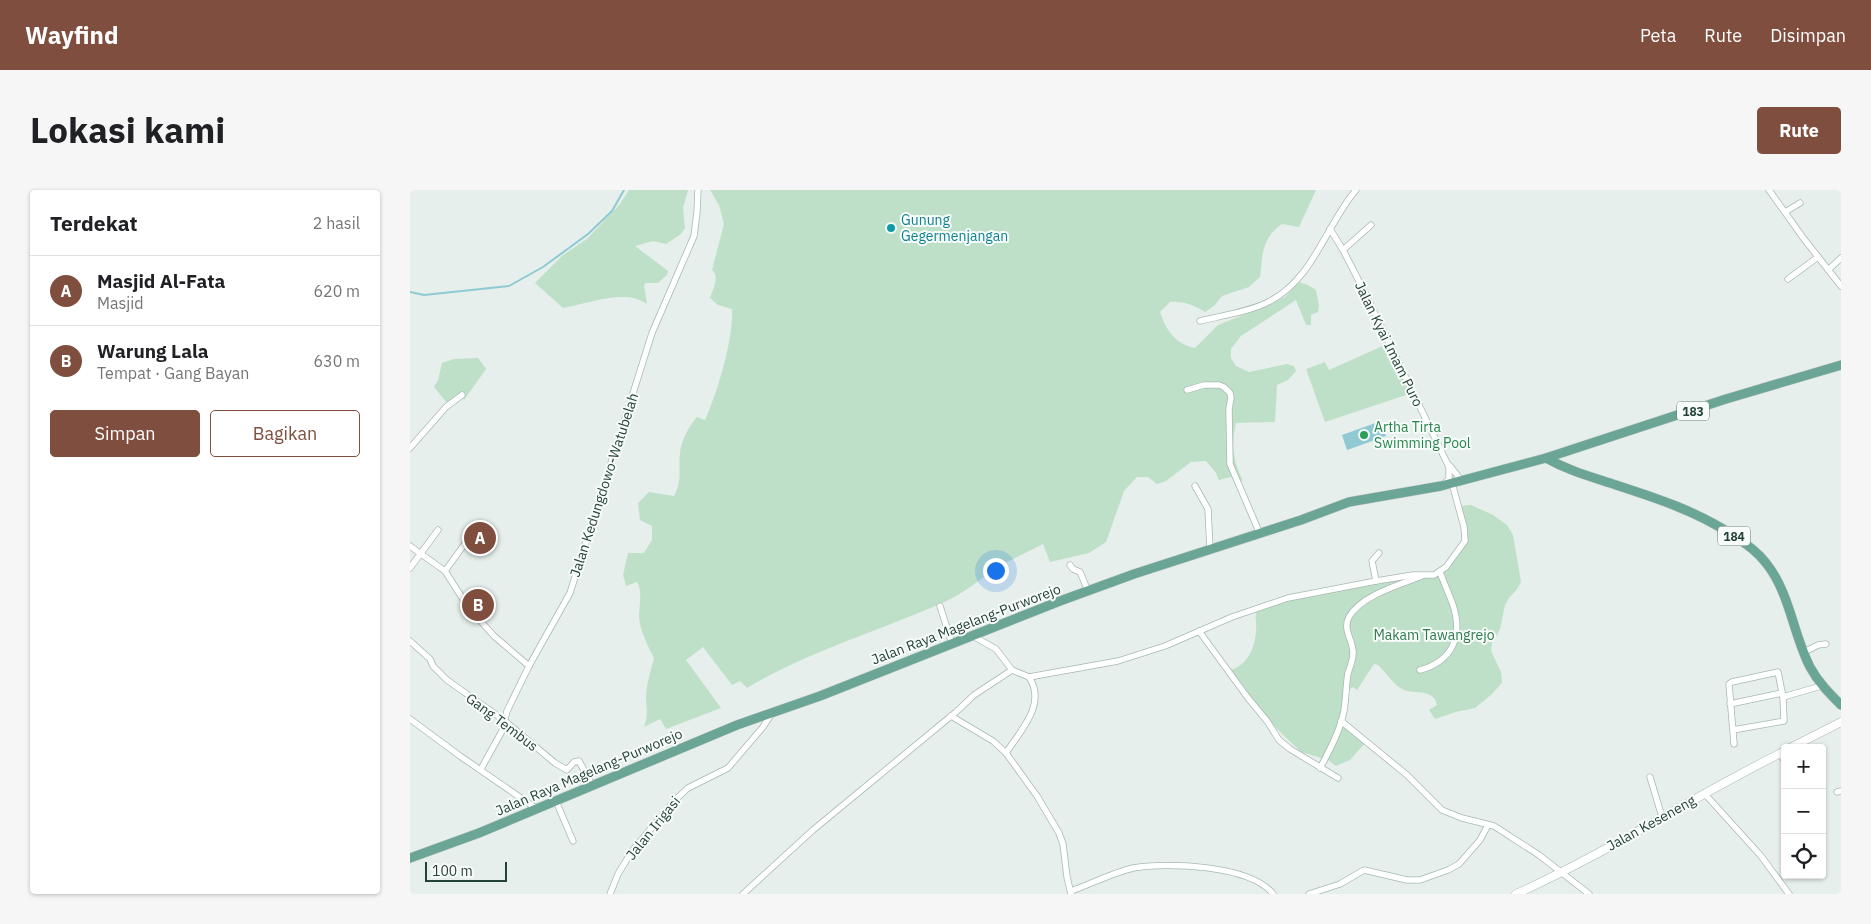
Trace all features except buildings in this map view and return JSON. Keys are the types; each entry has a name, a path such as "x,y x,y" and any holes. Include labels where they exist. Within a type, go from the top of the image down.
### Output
{"main road":[{"name":"183","path":"1546,458 1726,399 1841,365"},
{"name":"Jalan Raya Magelang-Purworejo","path":"410,858 456,842 737,725 1088,591 1260,534 1349,502 1442,486 1546,458"},
{"name":"184","path":"1546,458 1578,474 1688,511 1719,526 1754,550 1769,566 1781,588 1804,652 1821,686 1841,705"}],"street":[{"name":"Jalan Kedungdowo-Watubelah","path":"481,769 502,731 507,710 529,666 570,593 652,333 694,236 698,190"},
{"path":"1200,321 1262,305 1278,296 1299,277 1308,265 1344,204 1356,190"},
{"path":"1769,190 1841,286"},
{"path":"1785,212 1800,203"},
{"path":"1344,250 1371,225"},
{"name":"Jalan Kyai Imam Puro","path":"1330,229 1344,250 1457,482"},
{"path":"1788,279 1818,257"},
{"path":"1828,270 1841,258"},
{"path":"1187,390 1204,385 1219,385 1230,393 1230,464 1260,534"},
{"path":"410,448 446,407 462,395"},
{"path":"1442,486 1447,482 1450,475 1447,463"},
{"path":"971,635 996,649 1012,670 1029,677 1129,658 1165,646 1284,599 1376,580 1413,575 1434,575 1451,561 1465,541 1457,482"},
{"path":"1195,486 1208,509 1210,550"},
{"path":"410,568 438,530"},
{"path":"445,571 469,538"},
{"path":"410,546 445,571 468,607 494,636 529,666"},
{"path":"1376,580 1372,561 1379,552"},
{"path":"1070,564 1073,569 1080,572 1088,591"},
{"path":"1420,670 1431,667 1441,661 1452,649 1456,636 1457,624 1453,604 1440,572"},
{"path":"1320,768 1335,739 1341,721 1349,672 1354,655 1348,631 1350,614 1375,595 1424,576"},
{"path":"940,606 952,644"},
{"path":"1199,631 1280,740 1290,749 1338,778"},
{"name":"Gang Tembus","path":"410,641 430,659 433,666 447,680 505,721 555,763 567,770 574,762 579,762 592,785"},
{"path":"1804,652 1818,645 1826,644"},
{"path":"742,894 813,830 974,695 1012,670"},
{"path":"1733,730 1784,721 1782,695 1779,674 1777,672 1731,682 1729,686 1734,744"},
{"path":"1006,753 1035,707 1036,695 1029,677"},
{"path":"1730,704 1821,686"},
{"name":"Jalan Irigasi","path":"610,894 618,874 632,852 664,812 688,788 728,768 763,727 773,712"},
{"path":"951,716 993,741 1006,753 1037,796 1059,833 1063,844 1071,892 1132,868 1168,866 1235,872 1263,884 1273,894"},
{"path":"410,719 537,809"},
{"path":"1341,721 1407,775 1442,810 1494,826 1564,873 1588,894"},
{"path":"1798,744 1841,722"},
{"name":"Jalan Keseneng","path":"1516,894 1564,873 1704,793 1781,753"},
{"path":"1650,777 1662,817"},
{"path":"1704,793 1765,861 1789,894"},
{"path":"556,801 573,841"},
{"path":"1310,894 1340,884 1359,871 1364,870 1416,880 1448,870 1465,858 1480,840 1488,825"}],"green space":[{"path":"629,190 688,190 683,208 685,228 681,234 666,244 653,241 635,246 668,271 667,275 658,283 646,283 644,285 647,304 638,299 617,297 563,308 535,283 563,255 587,239 620,204"},
{"path":"710,190 1316,190 1299,227 1282,224 1270,235 1264,248 1260,277 1249,287 1222,296 1214,306 1205,312 1188,304 1170,302 1160,312 1165,325 1172,335 1182,343 1195,348 1218,325 1285,297 1299,282 1316,290 1319,306 1318,312 1311,315 1311,325 1306,325 1296,300 1241,336 1231,349 1231,358 1236,366 1249,372 1287,364 1294,366 1296,371 1288,380 1277,385 1275,422 1236,423 1234,453 1243,481 1231,477 1219,480 1206,461 1191,462 1166,481 1157,484 1148,477 1137,477 1124,491 1106,542 1089,553 1050,562 1043,544 998,567 963,592 948,600 818,653 747,688 740,681 732,685 703,647 686,660 721,708 666,729 660,719 644,727 647,715 646,695 654,658 641,628 639,586 637,582 626,586 623,575 628,553 644,553 652,540 652,526 640,520 638,503 649,492 674,496 679,479 680,453 684,439 688,429 697,417 705,420 715,395 728,350 732,309 718,305 710,298 716,280 712,270 724,224 719,205"},
{"path":"1387,344 1409,394 1325,422 1306,369 1325,362 1329,370"},
{"path":"478,358 486,369 464,400 462,396 448,404 434,387 438,380 442,363 454,359"},
{"name":"Makam Tawangrejo","path":"1471,505 1493,515 1507,525 1513,535 1521,582 1505,605 1500,629 1492,643 1491,651 1501,672 1501,684 1475,708 1435,719 1429,710 1437,705 1432,696 1400,688 1378,665 1374,664 1357,690 1353,687 1348,690 1344,722 1366,742 1350,760 1336,766 1328,760 1301,752 1248,701 1231,670 1242,664 1253,648 1256,635 1257,610 1281,602 1387,580 1424,577 1442,570 1467,539 1461,506"}],"water":[{"name":"Artha Tirta Swimming Pool","path":"1381,421 1386,436 1347,450 1342,435"}],"waterway":[{"path":"410,292 424,295 509,286 543,267 588,234 612,211 624,190"}],"place":[{"name":"Gunung Gegermenjangan","path":"891,228"},
{"name":"Artha Tirta Swimming Pool","path":"1364,435"},
{"name":"Masjid Al-Fata","path":"480,538"},
{"name":"Warung Lala","path":"478,605"}]}
